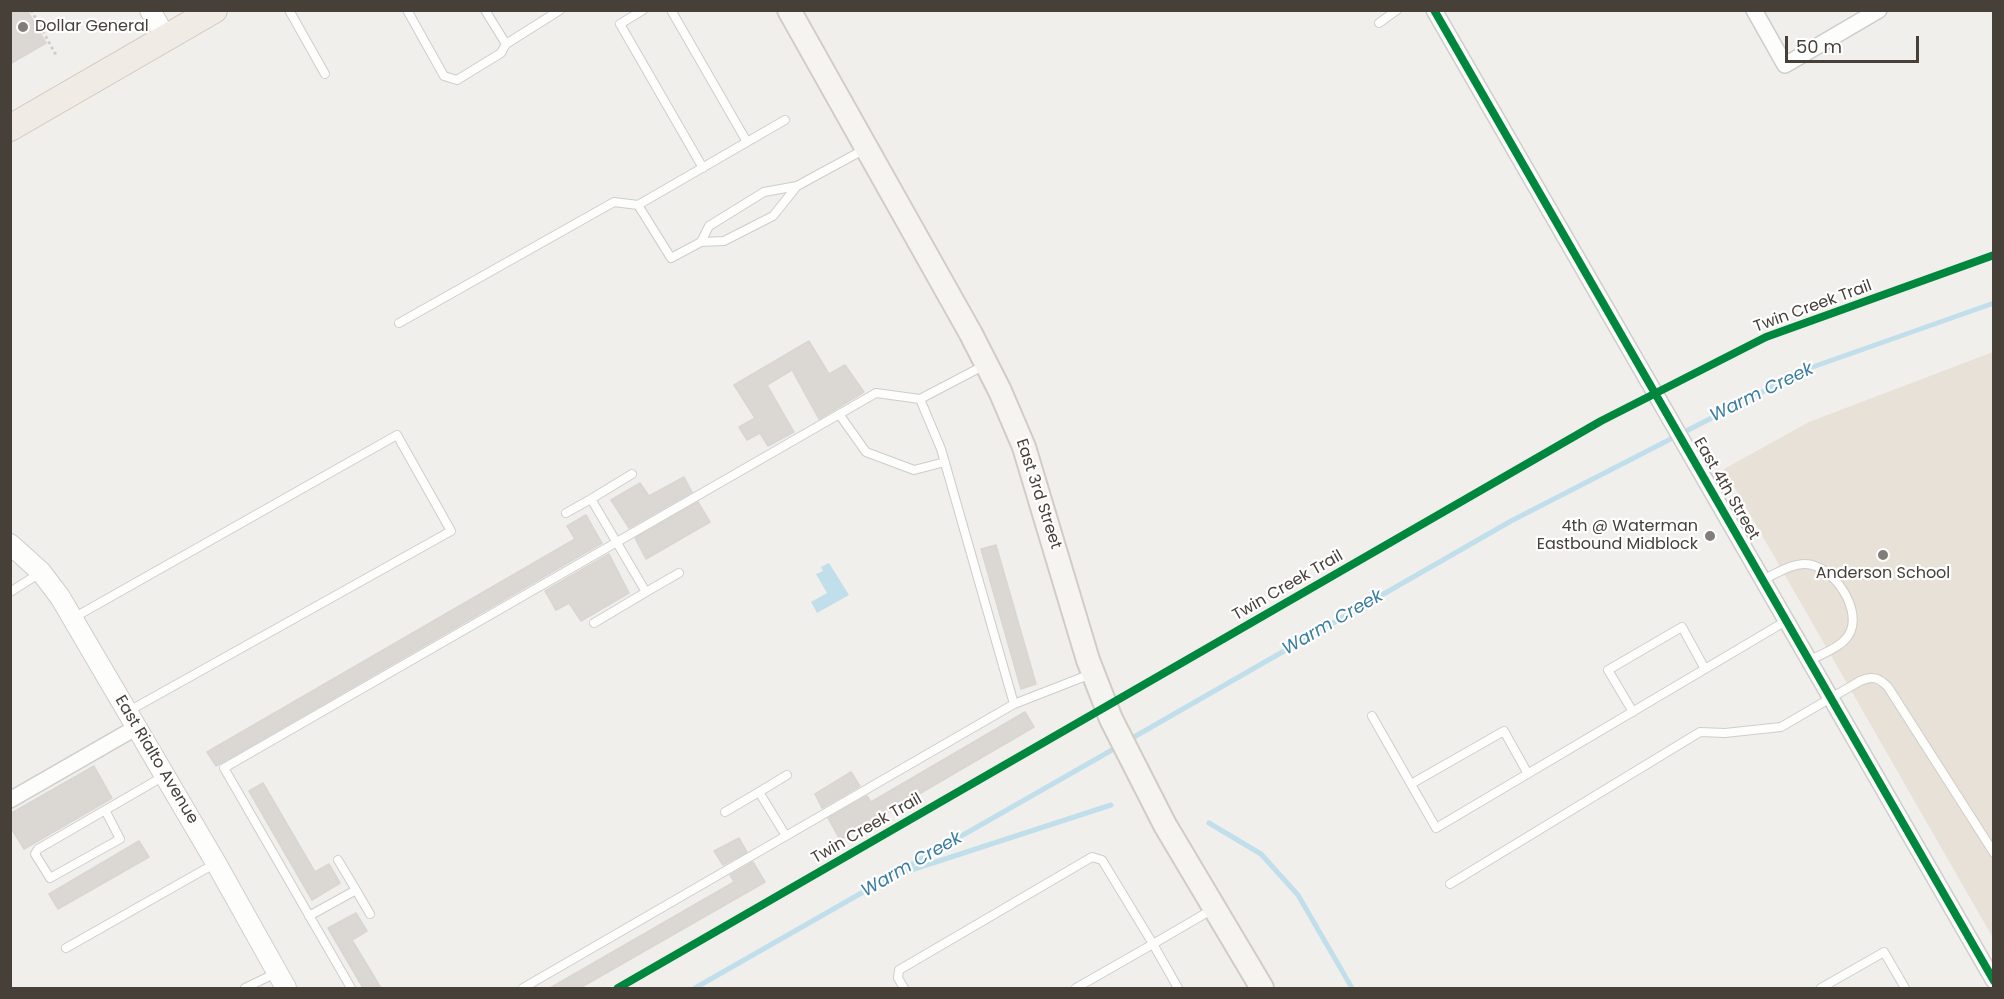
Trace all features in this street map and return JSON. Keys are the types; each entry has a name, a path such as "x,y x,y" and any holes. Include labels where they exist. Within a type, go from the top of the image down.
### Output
{"main road":[{"path":"10,128 214,10"},
{"name":"East 3rd Street","path":"789,10 987,364 1024,447 1093,673 1111,719 1136,770 1262,988"}],"street":[{"path":"150,10 166,38"},
{"name":"East 4th Street","path":"1434,10 1994,981"},
{"path":"1754,10 1785,65 1879,10"},
{"name":"East Rialto Avenue","path":"10,544 41,572 73,618 216,863 281,980"},
{"path":"10,800 132,720"}],"lane":[{"path":"289,10 324,74"},
{"path":"406,10 444,76 457,80 501,53 506,44 560,10"},
{"path":"643,10 620,24 703,168"},
{"path":"671,10 747,142"},
{"path":"1379,22 1397,10"},
{"path":"488,12 506,44"},
{"path":"399,323 614,202 638,205 785,120"},
{"path":"700,242 709,226 764,192 797,186 866,148"},
{"path":"638,205 671,258 700,242 724,241 773,216 797,186"},
{"path":"351,988 224,768 876,393 920,399 987,364"},
{"path":"920,399 945,462 1014,704"},
{"path":"838,414 866,452 914,470 945,462"},
{"path":"73,618 397,435 451,531 132,720"},
{"path":"566,513 632,474"},
{"path":"591,499 646,592"},
{"path":"1762,580 1794,565 1806,564 1824,570 1841,586 1851,615 1849,634 1840,643 1809,661"},
{"path":"10,592 41,572"},
{"path":"594,622 678,573"},
{"path":"1372,716 1436,828 1786,621"},
{"path":"1633,712 1608,670 1682,627 1705,669"},
{"path":"523,988 1014,704 1093,673"},
{"path":"1450,884 1700,732 1725,733 1780,727 1866,678 1879,678 1888,687 1994,853"},
{"path":"1411,784 1504,731 1528,774"},
{"path":"105,810 120,839 50,878 36,851 105,810 165,775"},
{"path":"725,812 787,775"},
{"path":"759,792 786,836"},
{"path":"904,988 898,978 899,970 1092,857 1102,860 1178,988"},
{"path":"338,860 370,914"},
{"path":"66,948 216,863"},
{"path":"309,916 356,890"},
{"path":"1076,988 1215,908"},
{"path":"1821,988 1884,952 1905,988"},
{"path":"245,988 281,980"}],"path":[{"path":"31,10 56,55"}],"shaded area":[{"name":"Anderson School","path":"1993,352 1993,938 1724,469 1809,422"}],"water":[{"path":"829,563 849,595 817,613 811,602 827,593 816,574 823,571 821,567"}],"building":[{"name":"Dollar General","path":"10,10 27,10 46,43 10,64"},
{"path":"809,341 829,374 845,365 864,392 819,419 792,370 767,385 794,432 768,446 760,433 747,440 739,427 755,418 734,385"},
{"path":"684,477 692,492 629,528 611,500 640,483 649,496"},
{"path":"698,502 710,522 646,559 635,538"},
{"path":"586,515 602,543 216,766 207,752 575,539 567,526"},
{"path":"996,545 1036,684 1021,689 981,549"},
{"path":"609,554 629,593 581,621 569,603 556,610 545,591"},
{"path":"1025,712 1034,727 840,840 828,818 867,796 871,802"},
{"path":"94,766 112,798 24,849 10,826 10,814"},
{"path":"851,772 860,786 822,808 815,794"},
{"path":"263,783 315,872 329,864 340,883 312,900 249,791"},
{"path":"739,838 747,852 723,865 714,851"},
{"path":"139,841 149,857 58,909 49,894"},
{"path":"753,862 765,882 580,988 550,988 734,882 730,875"},
{"path":"356,913 367,931 352,940 381,988 363,988 328,928"}],"waterway":[{"name":"Warm Creek","path":"1127,741 1511,521 1807,369 1994,303"},
{"name":"Warm Creek","path":"695,988 1119,746"},
{"path":"902,873 1111,805"},
{"path":"1209,823 1261,854 1298,895 1352,988"}],"cycle path":[{"path":"1434,10 1994,981"},
{"name":"Twin Creek Trail","path":"618,988 1601,421 1766,337 1994,255"}],"place":[{"name":"Dollar General","path":"23,27"},
{"name":"4th @ Waterman Eastbound Midblock","path":"1710,536"},
{"name":"Anderson School","path":"1883,555"}]}
